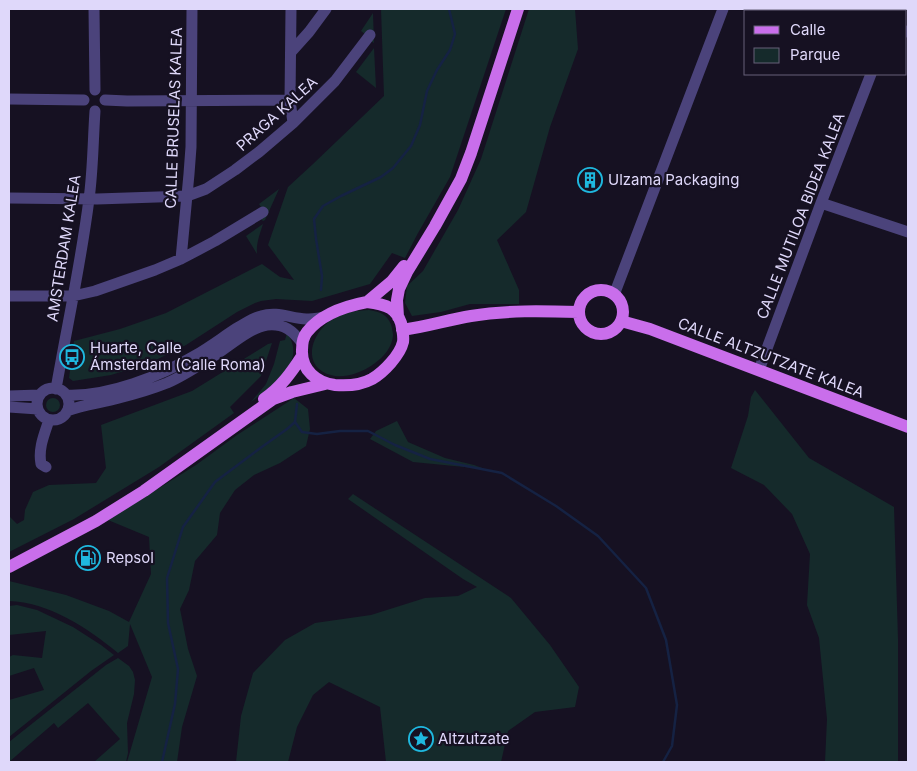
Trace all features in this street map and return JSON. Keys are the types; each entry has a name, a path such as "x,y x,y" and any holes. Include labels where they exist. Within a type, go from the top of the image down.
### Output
{"main road":[{"path":"368,302 392,281 405,265 457,176 512,9"},
{"path":"9,567 96,521 144,491 273,400 292,392 325,384 356,385 371,379 387,368 397,355 403,342 398,317 397,300 399,289 461,179 518,9"},
{"path":"601,290 614,295 622,307 621,321 617,327 611,332 596,334 583,326 579,312 580,305 588,294 601,290"},
{"path":"325,384 306,369 302,356 302,343 306,333 313,326 326,316 337,311 352,305 368,302 390,308 398,317"},
{"path":"402,330 471,316 522,311 579,312"},
{"name":"CALLE ALTZUTZATE KALEA","path":"621,321 650,329 908,428"},
{"path":"9,561 81,523 142,486 272,393 290,375 302,356"}],"street":[{"path":"94,9 95,90"},
{"name":"CALLE BRUSELAS KALEA","path":"180,259 191,147 192,9"},
{"path":"291,9 290,100 293,123"},
{"path":"291,52 326,9"},
{"path":"614,295 723,9"},
{"name":"PRAGA KALEA","path":"187,196 206,188 265,148 335,81 370,34"},
{"name":"CALLE MUTILOA BIDEA KALEA","path":"758,370 871,75"},
{"path":"95,90 102,93 105,100 102,108 95,111 87,108 84,100 87,92 95,90"},
{"path":"9,99 84,100"},
{"path":"105,100 290,100"},
{"name":"AMSTERDAM KALEA","path":"56,388 89,199 95,111"},
{"path":"9,198 89,199 187,196"},
{"path":"821,203 908,232"},
{"path":"9,296 73,296 95,291 180,259 215,241 263,212"},
{"path":"66,395 82,395 108,390 152,377 174,368 249,321 261,316 275,314 304,319 326,316"},
{"path":"67,411 76,407 135,394 167,383 192,370 242,336 265,326 279,325 288,328 296,334 302,343"},
{"path":"56,388 66,395 69,403 63,417 49,420 40,414 37,402 44,391 56,388"},
{"path":"9,396 40,395"},
{"path":"9,407 38,409"},
{"path":"46,467 41,464 40,456 42,441 49,420"}],"green space":[{"path":"381,9 506,9 450,177 405,258 392,253 370,284 312,301 276,299 261,301 237,312 186,345 156,360 111,375 73,381 69,378 74,341 120,329 166,313 262,264 280,277 294,280 268,245 288,187 384,96"},
{"path":"529,9 575,9 578,49 550,127 526,212 497,240 519,290 519,304 470,304 441,312 412,316 405,303 407,286 423,271 458,210 481,159"},
{"path":"373,13 374,43 361,31"},
{"path":"374,48 376,88 356,72"},
{"path":"279,189 263,221 260,218 265,213 259,204"},
{"path":"263,224 258,242 257,254 246,236"},
{"path":"369,310 384,315 391,324 393,335 391,344 386,352 372,366 353,374 335,376 323,372 316,366 312,358 312,349 320,331 327,323 340,315"},
{"path":"287,333 292,344 293,354 290,363 277,381 251,402 266,384 280,341 285,340"},
{"path":"272,343 261,376 230,407 234,413 159,467 74,519 9,552 9,516 17,524 24,520 25,510 33,492 49,485 96,483 106,468 101,425 192,391"},
{"path":"755,390 809,458 894,507 898,639 898,762 825,762 827,719 819,638 807,605 810,554 792,514 764,485 731,468 748,416 751,397"},
{"path":"50,398 56,398 60,405 56,412 50,412 46,408 46,402"},
{"path":"294,398 308,409 310,429 306,446 280,463 254,475 235,490 220,513 217,535 195,561 189,590 180,609 188,649 197,676 182,727 177,762 127,762 152,677 130,624 128,646 118,653 94,634 53,611 24,602 9,601 9,581 66,595 109,611 129,622 151,574 149,537 108,520 196,465 237,435"},
{"path":"397,421 408,442 445,458 485,469 413,462 370,439 376,431"},
{"path":"353,494 511,598 550,645 579,687 575,707 535,712 508,731 501,762 386,762 380,707 329,682 313,695 297,727 288,762 236,762 241,716 253,673 285,640 315,623 371,615 425,598 458,596 477,587 348,499"},
{"path":"17,605 37,610 73,627 114,655 91,671 9,737 9,700 44,690 34,668 9,676 9,657 13,655 42,658 46,631 9,635 9,606"},
{"path":"118,658 129,666 135,680 134,694 127,723 128,753 126,762 94,762 120,739 88,703 58,728 54,723 9,762 9,742 106,665"}],"waterway":[{"path":"321,290 322,276 314,219 323,206 381,177 393,168 411,146 420,125 427,91 437,70 450,50 455,34 449,9"},
{"path":"162,762 175,704 178,669 168,623 167,578 183,527 215,482 295,422 297,404"},
{"path":"295,422 302,432 317,434 340,431 368,431 395,445 430,459 502,473 556,506 598,536 646,588 666,640 677,705 672,746 663,762"}],"place":[{"name":"Ulzama Packaging","path":"590,180"},
{"name":"Huarte, Calle Ámsterdam (Calle Roma)","path":"72,357"},
{"name":"Repsol","path":"88,558"},
{"name":"Altzutzate","path":"421,739"}]}
